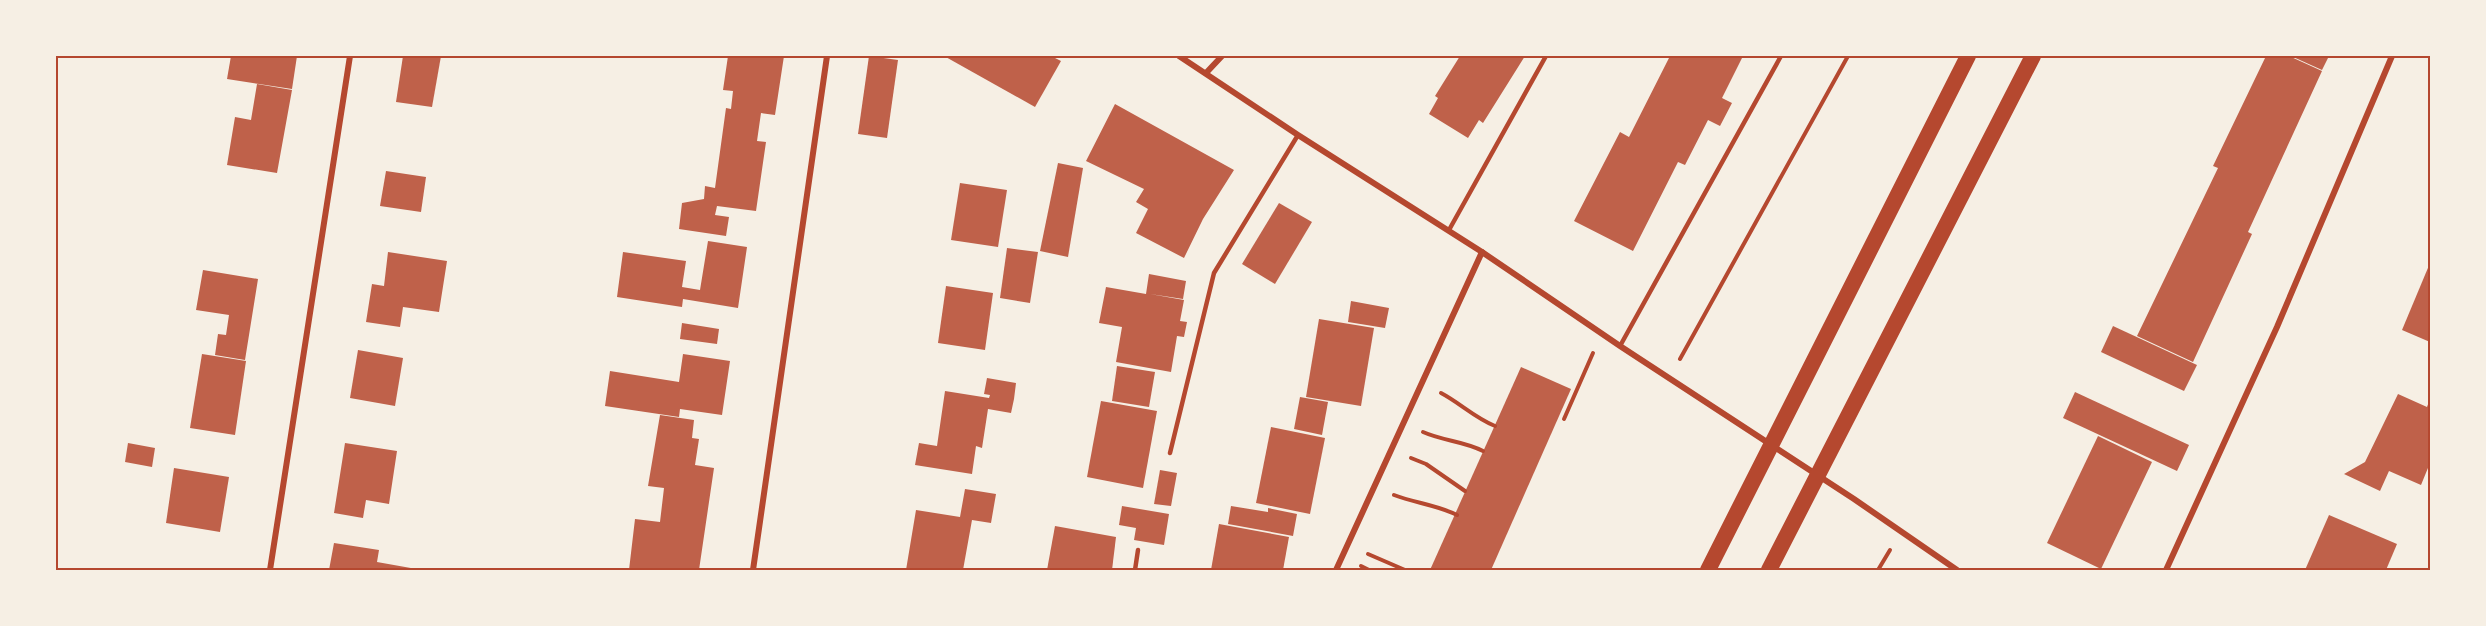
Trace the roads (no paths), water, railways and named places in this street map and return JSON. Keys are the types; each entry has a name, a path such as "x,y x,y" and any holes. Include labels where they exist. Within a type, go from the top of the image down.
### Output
{"highway":[{"path":"1708,570 1968,56"},
{"path":"1769,570 2033,56"}],"street":[{"path":"270,570 350,56"},
{"path":"753,570 827,56"},
{"path":"1179,56 1298,135 1449,230 1957,570"},
{"path":"1206,73 1222,56"},
{"path":"2166,570 2277,327 2392,56"},
{"path":"1336,570 1482,252"}],"lane":[{"path":"1449,230 1546,56"},
{"path":"1620,346 1781,56"},
{"path":"1170,453 1214,273 1298,135"},
{"path":"1135,570 1138,550"}]}
